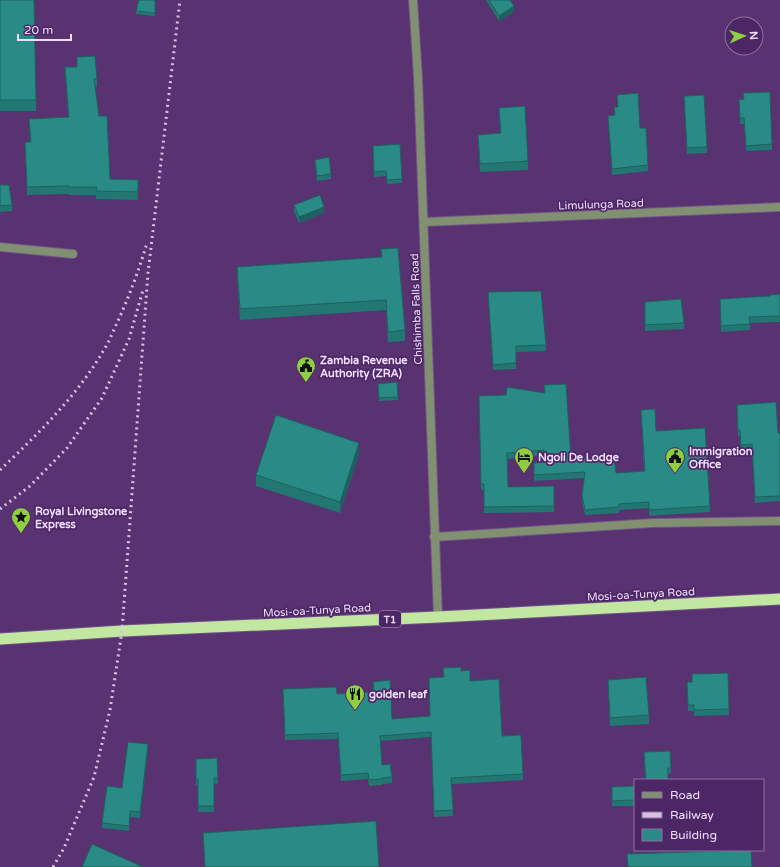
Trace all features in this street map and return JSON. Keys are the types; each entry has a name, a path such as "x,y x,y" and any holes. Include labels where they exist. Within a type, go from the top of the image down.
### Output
{"highway":[{"name":"Mosi-oa-Tunya Road","path":"0,639 122,631 438,617 780,599"}],"street":[{"name":"Chishimba Falls Road","path":"413,0 424,222 438,617"},
{"name":"Limulunga Road","path":"424,222 780,207"},
{"path":"0,247 73,254"},
{"path":"434,537 653,524 780,521"}],"building":[{"path":"0,0 34,0 36,100 0,100"},
{"path":"139,0 155,0 155,13 136,11"},
{"path":"489,0 510,0 514,6 499,16"},
{"path":"95,56 97,79 94,79 99,116 107,116 110,179 138,180 138,192 96,191 97,187 27,187 25,142 31,142 29,119 69,117 65,67 77,67 77,57"},
{"path":"770,92 772,144 746,146 744,118 740,118 739,100 744,99 743,93"},
{"path":"638,93 640,128 646,128 648,165 612,169 608,116 615,115 614,107 618,107 617,95"},
{"path":"704,95 707,147 687,148 684,96"},
{"path":"525,106 528,161 480,164 478,135 501,133 499,108"},
{"path":"400,144 402,179 387,180 386,171 374,172 373,146"},
{"path":"329,157 331,174 317,176 315,160"},
{"path":"0,185 9,185 12,205 0,206"},
{"path":"320,195 324,207 299,217 294,205"},
{"path":"398,248 405,330 388,332 386,300 240,309 237,267 382,257 381,249"},
{"path":"541,291 546,345 516,346 516,363 493,365 488,292"},
{"path":"780,294 780,316 749,317 750,324 721,326 720,299"},
{"path":"681,299 684,323 645,325 645,302"},
{"path":"397,382 398,397 379,398 378,384"},
{"path":"566,384 571,459 614,455 616,473 645,471 641,410 655,409 656,431 705,428 710,506 649,510 649,502 619,504 619,507 585,510 582,495 585,472 534,475 534,463 544,462 544,450 507,453 508,487 554,486 554,506 484,507 484,484 481,484 479,396 506,395 507,387 545,393 544,385"},
{"path":"776,402 778,433 780,433 780,496 755,497 752,444 741,445 740,430 738,430 737,405"},
{"path":"276,415 359,443 340,502 256,475"},
{"path":"461,667 461,671 470,670 470,681 499,679 502,736 521,735 523,774 451,778 453,810 434,811 431,732 380,736 382,765 390,764 392,777 369,780 368,773 341,775 338,733 285,735 283,689 336,687 337,694 374,692 373,682 390,680 392,719 430,716 429,678 444,677 443,668"},
{"path":"728,673 729,709 694,710 694,705 688,705 687,682 692,682 692,674"},
{"path":"646,677 649,715 610,718 608,680"},
{"path":"128,742 148,744 140,812 130,811 129,826 102,823 107,786 122,788"},
{"path":"670,751 671,768 668,768 668,779 646,779 644,752"},
{"path":"217,758 218,778 214,778 214,806 198,806 196,759"},
{"path":"634,786 634,800 612,801 612,787"},
{"path":"376,821 379,867 205,867 203,833"},
{"path":"92,844 143,867 82,867"},
{"path":"751,851 752,867 628,867 627,854"}],"railway":[{"path":"53,867 64,848 94,777 110,710 122,631 148,273 180,0"},
{"path":"0,470 57,413 83,382 108,342 134,283 147,243"},
{"path":"0,509 30,486 67,448 102,398 129,339 143,290"}],"place":[{"name":"Zambia Revenue Authority (ZRA)","path":"306,383"},
{"name":"Ngoli De Lodge","path":"524,474"},
{"name":"Immigration Office","path":"675,474"},
{"name":"Royal Livingstone Express","path":"21,534"},
{"name":"golden leaf","path":"355,711"}]}
